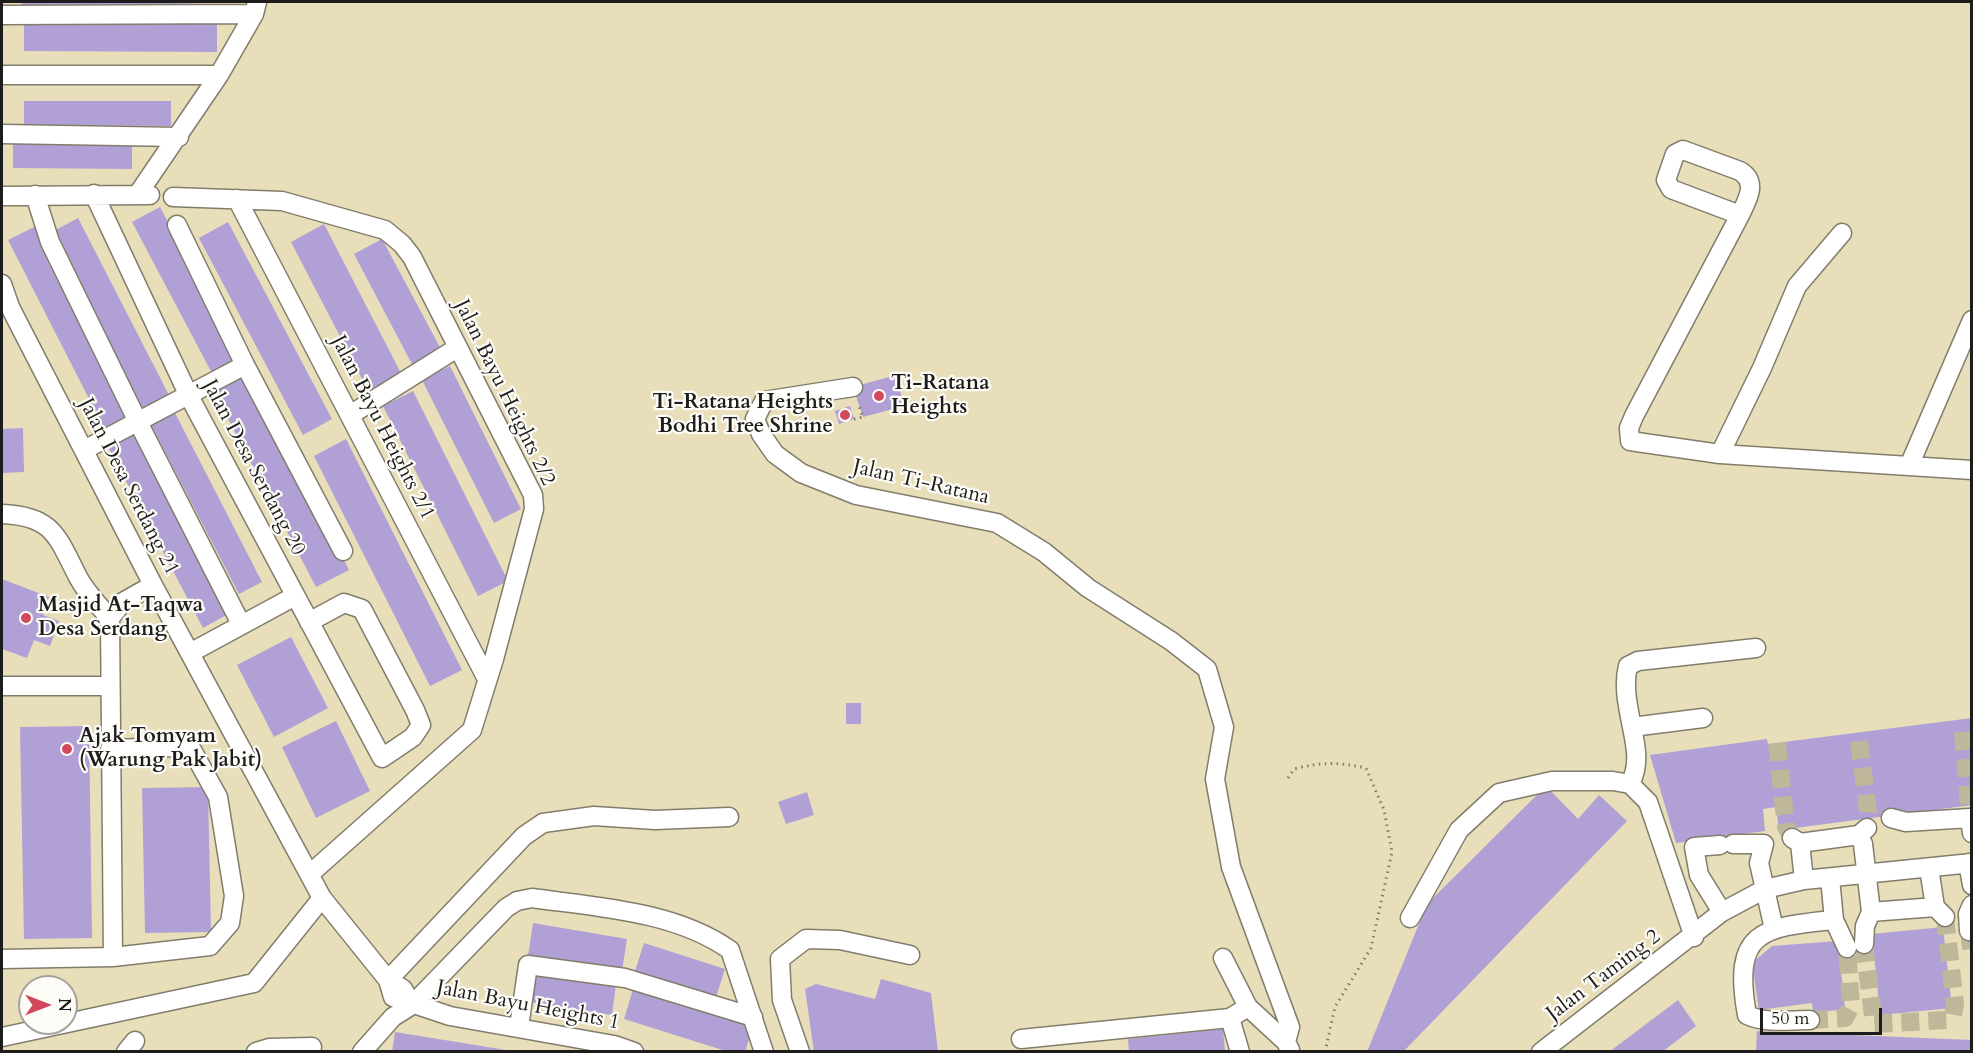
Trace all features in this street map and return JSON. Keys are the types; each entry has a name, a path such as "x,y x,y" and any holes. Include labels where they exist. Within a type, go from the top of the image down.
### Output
{"street":[{"path":"2,15 255,8 219,75 145,194 2,196"},
{"path":"2,75 219,75"},
{"path":"2,134 179,137"},
{"path":"1740,215 1671,189 1666,180 1675,154 1683,150 1747,175 1751,184 1750,196 1740,215 1639,406 1628,434 1630,441 1720,454 1971,470"},
{"name":"Jalan Desa Serdang 20","path":"94,194 189,396 309,622 382,758 413,737 421,725 362,609 344,603 309,622"},
{"path":"35,195 50,242 241,624"},
{"name":"Jalan Bayu Heights 2/2","path":"173,197 282,201 385,230 402,244 411,257 533,495 534,509 494,659 472,730 311,873"},
{"name":"Jalan Bayu Heights 2/1","path":"237,199 487,679"},
{"path":"177,225 245,365 343,551"},
{"path":"1720,454 1762,368 1797,286 1842,232"},
{"name":"Jalan Desa Serdang 21","path":"2,284 10,307 153,585 311,873 322,898 388,980 393,997 412,1005"},
{"path":"1909,466 1971,320"},
{"path":"350,415 457,348"},
{"path":"84,450 245,365"},
{"name":"Jalan Ti-Ratana","path":"853,387 764,401 755,419 761,434 774,454 801,473 856,495 997,523 1044,552 1088,588 1171,641 1207,669 1224,728 1215,779 1231,867 1290,1027 1289,1047"},
{"path":"2,514 24,515 46,524 62,541 79,579 110,618 113,957"},
{"path":"110,618 123,602 153,585"},
{"path":"190,653 296,596"},
{"path":"1630,784 1636,772 1637,756 1627,700 1628,666 1638,661 1756,648"},
{"path":"2,686 110,686"},
{"path":"1632,727 1703,718"},
{"path":"2,959 113,957 210,946 230,923 234,896 218,797 192,750 178,747 110,749"},
{"path":"1410,918 1459,830 1499,793 1552,781 1613,781 1630,784 1648,802 1694,937"},
{"path":"388,980 524,836 543,823 594,816 655,820 729,817"},
{"path":"1891,818 1906,822 1970,818 1971,833"},
{"path":"1804,880 1796,840 1863,832 1871,912 1855,946 1834,920 1830,878"},
{"path":"1722,912 1699,875 1694,847 1764,844 1759,863 1774,929"},
{"path":"1970,863 1971,885"},
{"name":"Jalan Taming 2","path":"1542,1052 1694,937 1722,912 1765,889 1804,880 1970,863"},
{"path":"1871,912 1940,912 1929,868"},
{"path":"2,1037 254,983 322,898"},
{"path":"362,1052 393,1017 412,1005 506,908 517,901 532,898 639,914 707,936 730,951 764,1052"},
{"path":"1969,932 1968,914 1971,904"},
{"path":"1810,1020 1772,1021 1757,1019 1748,1014 1744,956 1756,938 1774,929 1834,920"},
{"path":"801,1052 782,1000 780,959 806,939 840,940 910,955"},
{"path":"1223,958 1248,1007 1289,1047"},
{"path":"519,1027 528,965 625,978 753,1017"},
{"name":"Jalan Bayu Heights 1","path":"412,1005 450,1016 519,1027 634,1052"},
{"path":"1021,1039 1230,1018 1248,1007"},
{"path":"1230,1018 1240,1052"},
{"path":"256,1052 269,1048 312,1047"}],"path":[{"path":"853,387 862,417 854,420"},
{"path":"1288,778 1293,770 1320,762 1343,762 1366,768 1384,810 1392,852 1371,948 1335,1007 1325,1052"}],"building":[{"path":"22,2 203,2 203,3 22,9"},
{"path":"24,18 217,19 217,52 24,51"},
{"path":"24,101 171,101 171,126 24,125"},
{"path":"13,139 132,140 132,169 13,168"},
{"path":"160,207 242,362 214,377 132,222"},
{"path":"78,218 171,399 142,414 50,233"},
{"path":"228,222 332,419 303,435 199,238"},
{"path":"324,224 404,379 371,396 291,242"},
{"path":"36,226 134,419 107,434 8,240"},
{"path":"382,239 443,353 414,368 354,254"},
{"path":"450,366 521,509 494,523 422,380"},
{"path":"247,374 349,570 316,587 214,392"},
{"name":"Ti-Ratana Heights","path":"896,375 904,406 863,417 853,387"},
{"path":"413,391 508,581 478,596 383,406"},
{"name":"Ti-Ratana Heights Bodhi Tree Shrine","path":"850,406 854,419 839,424 835,411"},
{"path":"175,413 262,582 239,594 151,425"},
{"path":"23,428 24,472 2,473 2,429"},
{"path":"138,431 232,612 203,628 108,447"},
{"path":"346,439 462,670 430,686 314,456"},
{"name":"Masjid At-Taqwa Desa Serdang","path":"2,579 49,597 43,615 59,621 50,646 34,640 27,658 2,649"},
{"path":"291,637 328,708 274,737 237,665"},
{"path":"846,703 861,703 861,724 846,724"},
{"path":"1972,718 1972,805 1779,830 1776,807 1763,809 1765,831 1676,843 1650,755 1767,739 1768,744"},
{"path":"336,721 370,791 316,818 282,747"},
{"path":"89,726 92,938 24,939 20,727"},
{"path":"1546,786 1578,819 1599,795 1627,821 1403,1052 1367,1052 1427,904"},
{"path":"208,787 211,932 145,933 142,788"},
{"path":"807,792 814,815 786,824 778,802"},
{"path":"533,923 627,939 622,971 528,956"},
{"path":"1943,927 1952,1008 1880,1015 1872,934"},
{"path":"1838,941 1845,1009 1813,1013 1812,1003 1759,1010 1752,963 1772,946"},
{"path":"644,943 725,969 716,997 635,971"},
{"path":"536,972 616,984 612,1015 531,1002"},
{"path":"881,979 931,993 938,1052 814,1052 805,989 816,984 875,999"},
{"path":"633,989 753,1026 745,1052 729,1052 624,1019"},
{"path":"1678,1000 1696,1026 1662,1052 1609,1052"},
{"path":"1223,1029 1225,1052 1129,1052 1128,1039"},
{"path":"1757,1031 1972,1040 1972,1052 1756,1052"},
{"path":"395,1032 506,1050 506,1052 392,1052"}],"tunnel":[{"path":"1963,732 1970,818"},
{"path":"1859,741 1868,811 1867,828"},
{"path":"1777,743 1786,827 1792,838"},
{"path":"1864,944 1874,1024 1947,1020 1953,1015 1955,1004 1945,917"},
{"path":"1969,931 1972,955"},
{"path":"1810,1020 1845,1018 1851,1007 1847,948"}],"place":[{"name":"Ti-Ratana Heights","path":"879,396"},
{"name":"Ti-Ratana Heights Bodhi Tree Shrine","path":"845,415"},
{"name":"Masjid At-Taqwa Desa Serdang","path":"26,618"},
{"name":"Ajak Tomyam (Warung Pak Jabit)","path":"67,749"}]}
